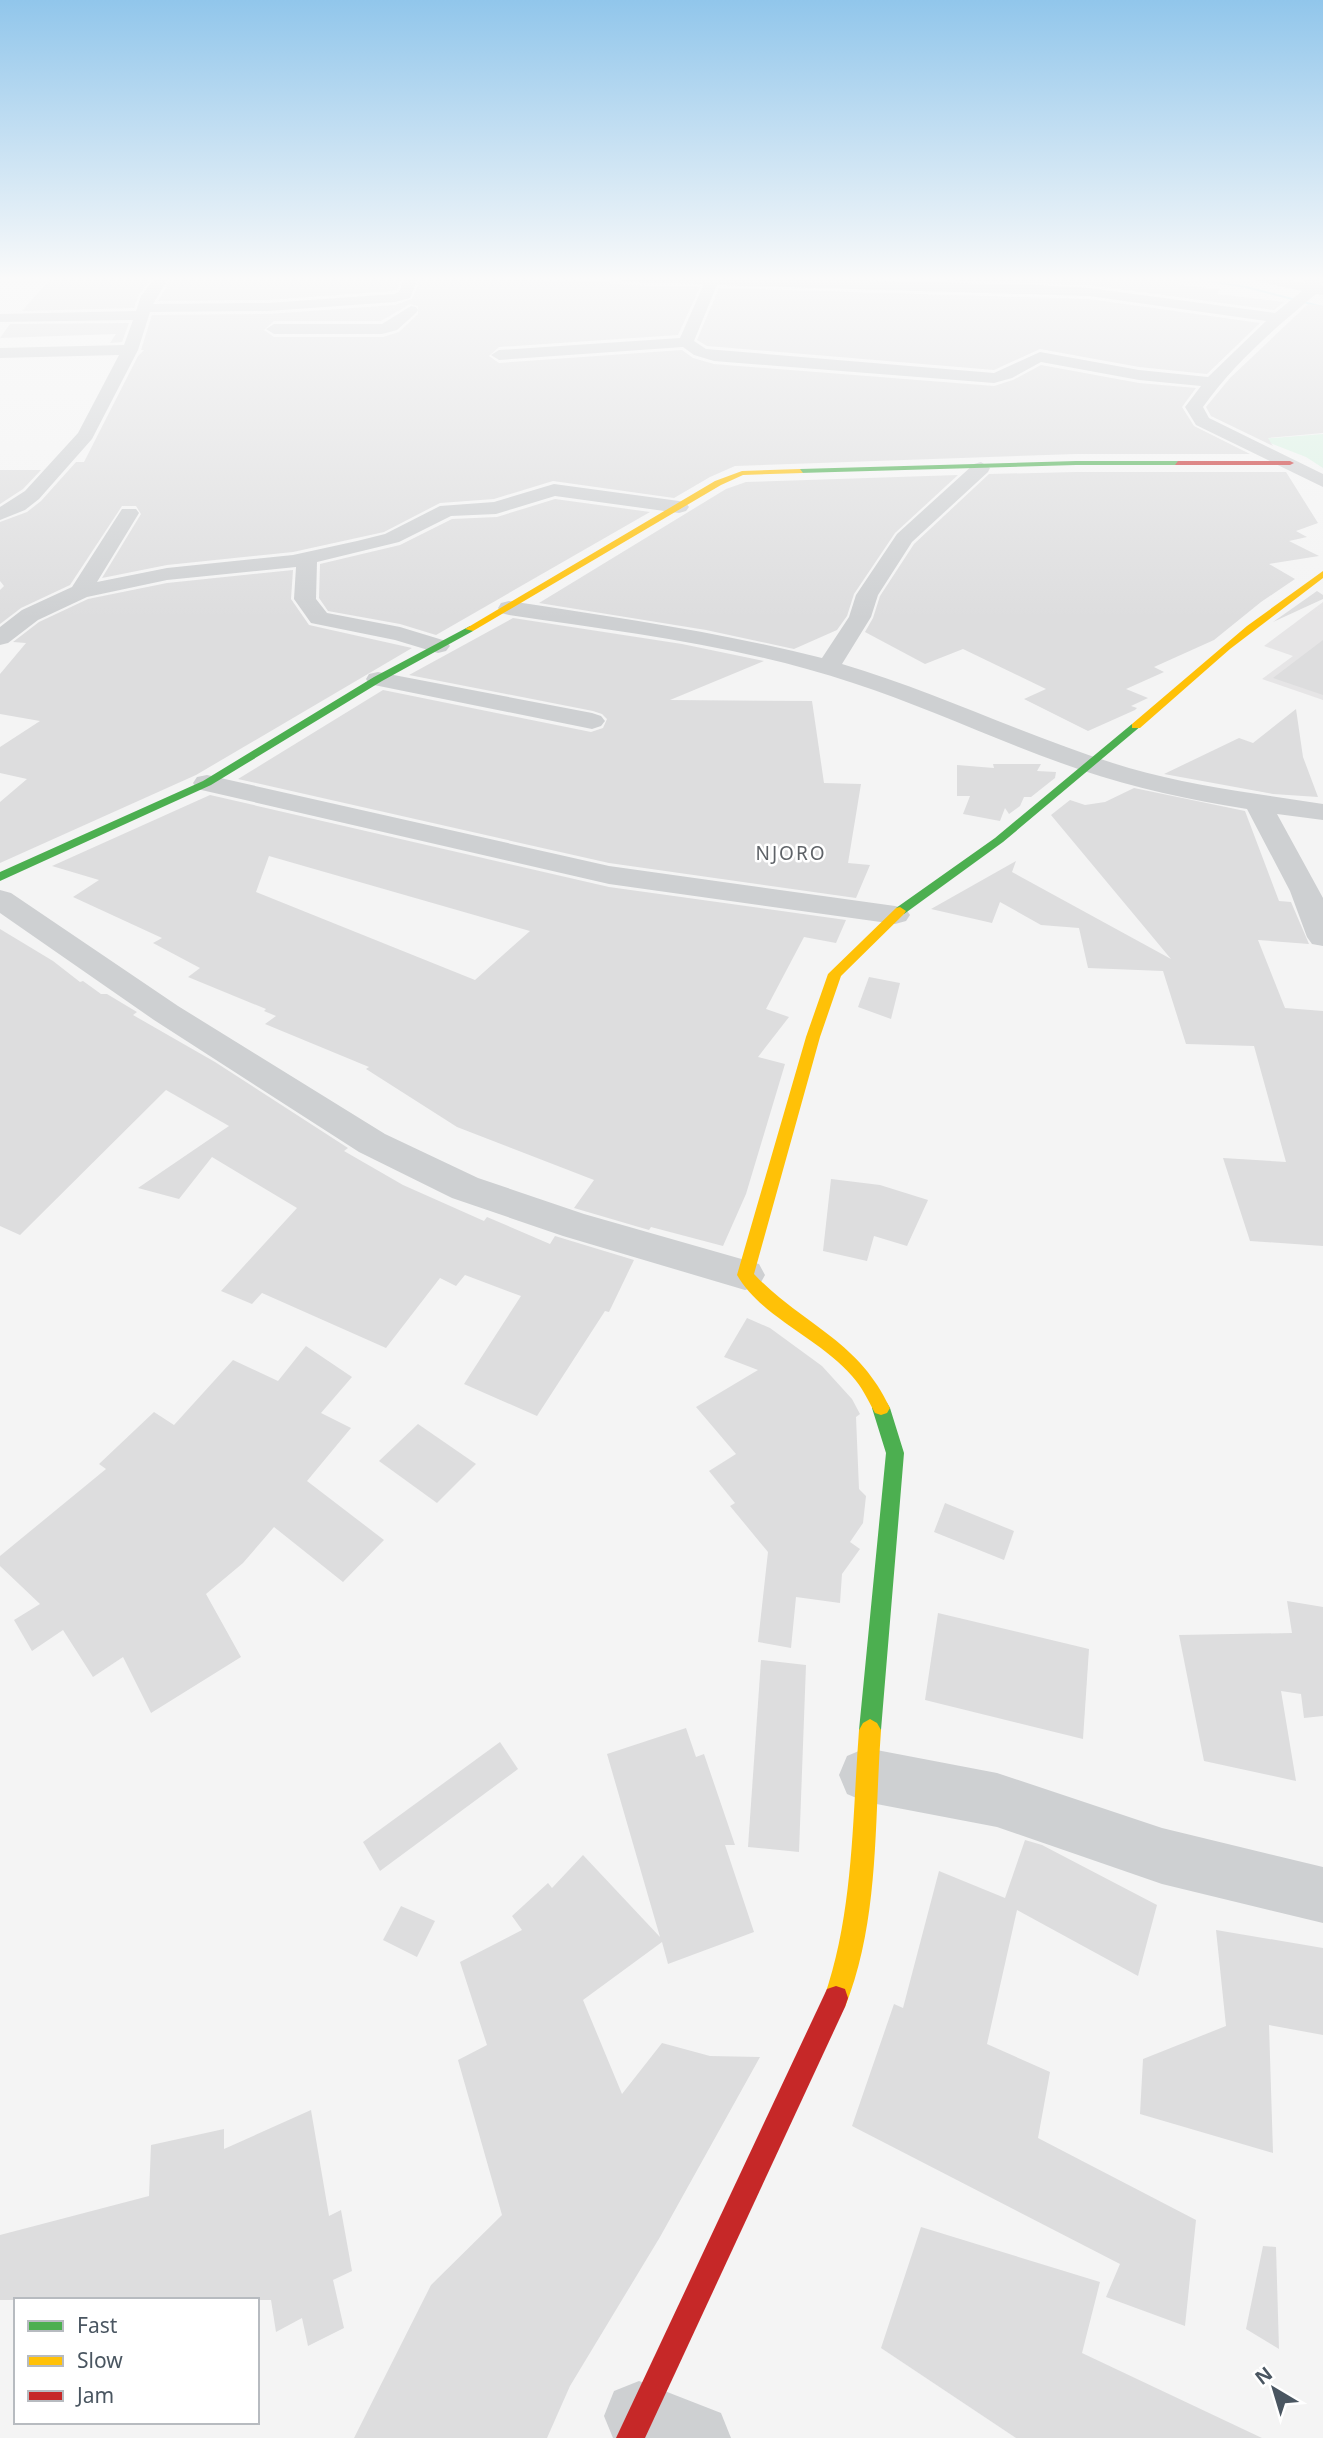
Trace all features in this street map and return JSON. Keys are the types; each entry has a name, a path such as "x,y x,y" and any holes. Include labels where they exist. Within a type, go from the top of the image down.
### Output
{"street":[{"path":"0,514 18,506 32,495 86,435 108,392"},
{"path":"1205,392 1194,407 1202,421 1323,481"},
{"path":"0,877 207,783 378,679 509,608 718,483 742,473 981,468 1076,463 1290,463"},
{"path":"828,667 860,617 867,595 878,575 904,538 981,468"},
{"path":"0,639 30,615 80,592 167,574 284,562 392,538 447,510 496,508 554,490 679,507"},
{"path":"80,592 129,513"},
{"path":"307,556 305,599 319,618 400,634 438,646"},
{"path":"745,1275 809,1050 835,974 895,915 999,840 1092,765 1223,647 1271,609 1323,574"},
{"path":"509,608 731,643 828,667 1092,765 1164,785 1323,812"},
{"path":"378,679 592,721"},
{"path":"207,783 609,875 895,915"},
{"path":"1257,802 1305,891 1323,937"},
{"path":"0,899 166,1013 372,1143 465,1188 577,1226 745,1275 758,1292 852,1364 879,1400 890,1428 895,1453 866,1775 858,1909 847,1972 655,2431"},
{"path":"866,1775 998,1800 1163,1856 1323,1895"}],"shaded area":[{"path":"1323,602 1323,700 1262,679 1293,656 1264,646"}],"green space":[{"path":"1323,434 1323,468 1306,457 1260,439"}],"building":[{"path":"120,392 1193,392 1182,407 1194,426 1250,454 1076,454 735,466 674,498 553,481 494,499 440,503 384,532 293,552 167,565 102,578 141,514 136,506 122,506 70,585 21,608 0,624 0,590 4,586 0,581 0,522 27,512 41,501 76,462 84,462"},
{"path":"1219,392 1323,392 1323,433 1268,438 1273,446 1211,416 1206,407"},
{"path":"0,470 41,470 23,489 0,504"},
{"path":"1286,472 1318,523 1296,531 1307,537 1289,541 1319,556 1269,564 1295,579 1214,640 1154,667 1164,672 1126,689 1148,698 1131,706 1137,708 1135,710 1088,731 1024,699 1046,689 963,649 925,664 865,632 880,596 914,544 989,474"},
{"path":"958,475 895,533 854,594 847,616 837,630 794,649 706,630 539,603 726,489 746,482"},
{"path":"555,499 650,512 436,635 400,624 328,611 319,598 320,564 400,545 452,519 497,517"},
{"path":"293,570 291,599 309,625 412,648 196,775 0,863 0,802 27,779 0,773 0,747 40,721 0,714 0,674 26,643 13,642 39,622 88,599 167,583"},
{"path":"1317,591 1323,595 1323,599 1273,622"},
{"path":"513,618 682,644 764,661 670,700 812,701 824,783 861,784 848,863 870,865 856,898 609,863 238,779 383,690 591,732 603,728 607,719 593,711 409,675"},
{"path":"1323,640 1323,695 1273,678"},
{"path":"1296,709 1303,757 1318,797 1273,794 1164,774 1239,738 1253,743"},
{"path":"993,764 1041,764 1037,771 1056,772 1055,778 1031,797 1024,797 1020,806 1009,814 1005,808 1000,821 963,814 970,796 957,796 957,765 994,768"},
{"path":"1134,788 1245,811 1279,901 1291,902 1309,944 1258,940 1285,1008 1323,1011 1323,1246 1250,1241 1223,1158 1286,1162 1254,1046 1186,1044 1163,971 1088,968 1079,928 1041,925 1000,902 992,923 931,909 1016,861 1012,872 1171,959 1051,815 1070,800 1085,805 1105,802"},
{"path":"210,795 609,887 846,920 836,943 804,937 766,1009 789,1017 758,1057 785,1064 746,1194 723,1246 651,1227 649,1230 574,1208 594,1180 457,1127 366,1069 369,1067 265,1024 276,1016 264,1011 266,1009 188,977 200,968 153,943 162,938 73,897 99,880 52,866","holes":["269,856 530,931 475,980 256,892"]},
{"path":"0,929 53,961 80,982 83,981 101,994 107,994 137,1012 133,1015 215,1062 348,1148 344,1151 403,1185 484,1221 487,1217 550,1244 555,1236 634,1260 609,1312 605,1311 537,1416 464,1384 521,1296 465,1275 456,1286 440,1278 386,1348 262,1293 252,1304 221,1291 297,1208 212,1157 179,1199 138,1188 229,1126 166,1090 20,1235 0,1226"},
{"path":"869,977 900,983 891,1019 858,1007"},
{"path":"831,1179 880,1185 928,1200 907,1246 874,1236 867,1261 823,1251"},
{"path":"747,1318 770,1328 822,1366 852,1399 860,1414 856,1417 859,1489 866,1496 863,1523 850,1542 860,1549 842,1574 840,1603 796,1597 791,1648 758,1642 768,1552 730,1506 735,1503 709,1471 736,1454 696,1407 758,1370 724,1357"},
{"path":"306,1346 352,1377 321,1413 351,1428 307,1481 384,1540 343,1582 274,1527 243,1563 206,1594 241,1657 151,1713 123,1657 93,1677 63,1630 32,1651 14,1620 40,1604 0,1566 0,1556 106,1469 99,1464 154,1412 174,1425 233,1360 278,1381"},
{"path":"418,1424 476,1464 437,1503 379,1461"},
{"path":"945,1503 1014,1531 1004,1560 934,1532"},
{"path":"1287,1601 1323,1607 1323,1716 1304,1718 1301,1694 1281,1691 1296,1781 1204,1761 1179,1635 1292,1633"},
{"path":"938,1613 1089,1649 1083,1739 925,1700"},
{"path":"761,1660 806,1665 799,1852 748,1847"},
{"path":"686,1728 696,1757 704,1754 735,1845 725,1845 754,1932 668,1964 662,1942 583,2000 622,2094 662,2043 710,2056 760,2057 660,2237 570,2386 547,2438 354,2438 431,2285 502,2215 458,2060 487,2045 460,1962 522,1930 512,1916 548,1883 552,1888 583,1855 660,1937 607,1754"},
{"path":"500,1742 518,1769 380,1871 363,1842"},
{"path":"1025,1840 1042,1845 1157,1905 1138,1976 1017,1910 987,2044 1050,2072 1038,2138 1196,2220 1185,2326 1106,2297 1120,2264 852,2126 894,2004 903,2008 939,1871 1005,1898"},
{"path":"401,1906 435,1921 417,1957 383,1940"},
{"path":"1216,1930 1323,1948 1323,2035 1269,2025 1273,2153 1140,2114 1143,2059 1226,2026"},
{"path":"311,2110 329,2216 341,2210 352,2271 333,2280 344,2328 308,2346 302,2318 276,2332 271,2300 259,2298 0,2300 0,2235 149,2196 151,2145 224,2129 224,2149"},
{"path":"921,2227 1100,2282 1082,2353 1262,2438 1016,2438 881,2348"},
{"path":"1263,2246 1276,2247 1279,2349 1246,2329"}],"traffic: fast":[{"path":"800,471 1076,463 1178,463"},
{"path":"0,877 207,783 378,679 470,629"},
{"path":"900,911 999,840 1136,726"},
{"path":"870,1730 895,1453 881,1408"}],"traffic: slow":[{"path":"470,629 718,483 742,473 800,471"},
{"path":"1136,726 1250,628 1323,574"},
{"path":"881,1408 872,1388 858,1369 760,1292 745,1275 813,1037 835,974 900,911"},
{"path":"836,1998 854,1935 859,1901 870,1730"}],"traffic: jam":[{"path":"1178,463 1290,463"},
{"path":"630,2438 836,1998"}],"district":[{"name":"NJORO","path":"791,853"}]}
